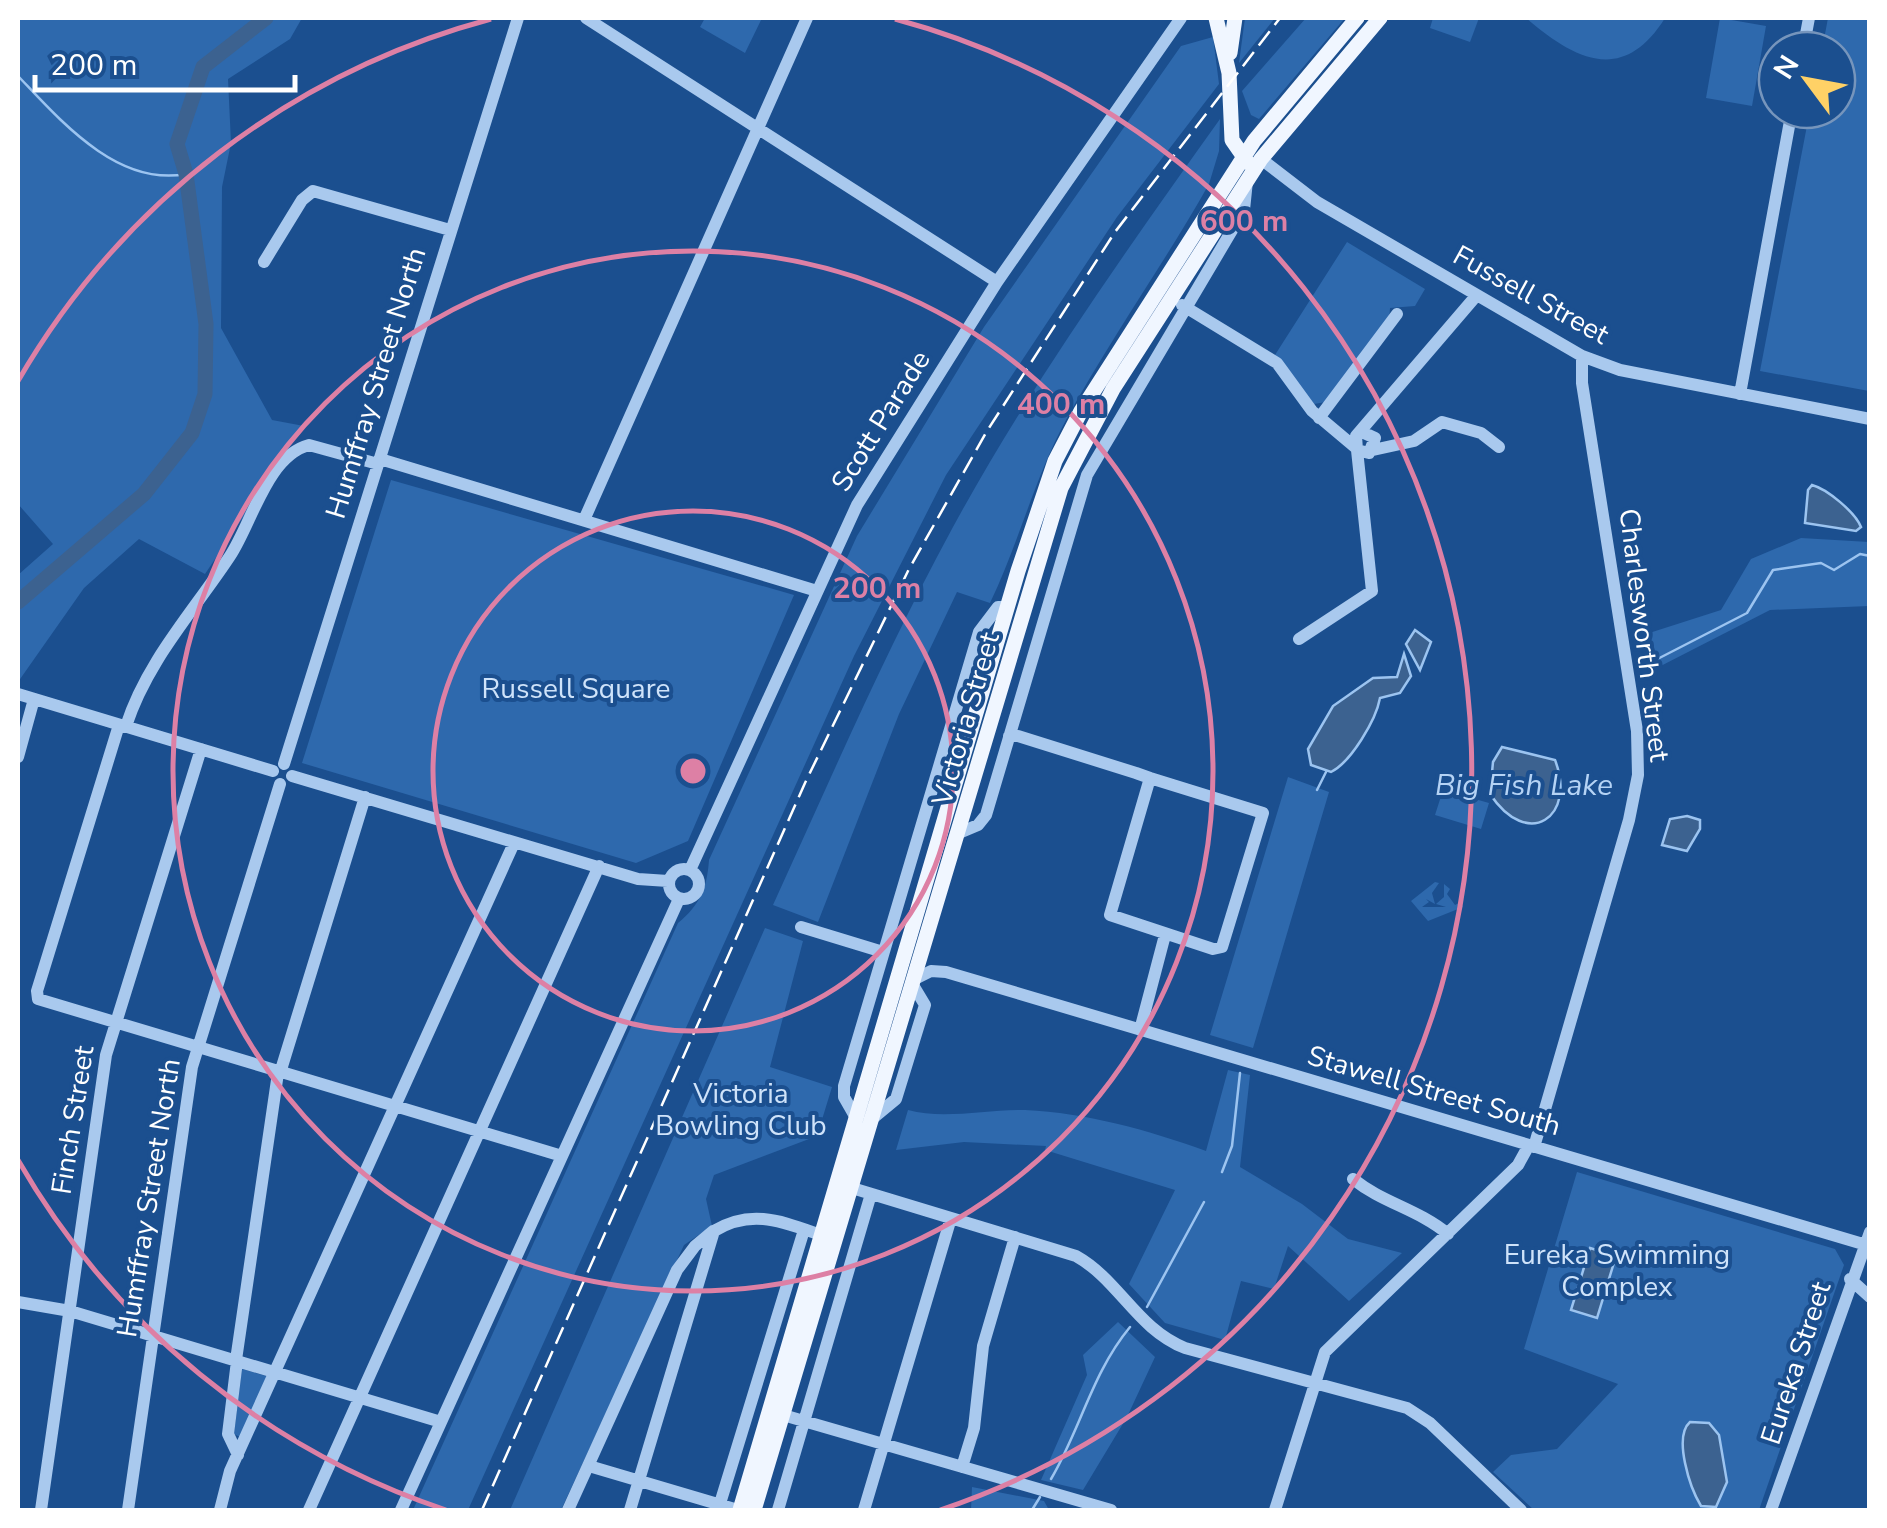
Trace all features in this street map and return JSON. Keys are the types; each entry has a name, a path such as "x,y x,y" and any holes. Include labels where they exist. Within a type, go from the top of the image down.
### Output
{"main road":[{"path":"1177,255 1230,164 1229,73 1216,18"},
{"path":"1229,73 1235,18"},
{"name":"Victoria Street","path":"754,1510 864,1118 900,969 1016,609 1076,455 1178,302 1270,120 1357,18"},
{"name":"Victoria Street","path":"864,1118 914,982 960,832 1039,503 1065,439 1177,255 1251,163 1380,18"},
{"path":"1231,94 1251,163"},
{"path":"1236,112 1248,127 1270,120"},
{"path":"1231,132 1251,163"},
{"path":"900,969 921,959"},
{"name":"Victoria Street","path":"739,1510 822,1236 844,1186"}],"street":[{"name":"Humffray Street North","path":"128,1510 198,1049 518,18"},
{"path":"586,18 997,282"},
{"path":"584,520 807,18"},
{"name":"Scott Parade","path":"690,870 857,505 997,282 1181,18"},
{"name":"Scott Parade","path":"1173,32 1193,18"},
{"path":"1740,394 1788,130"},
{"name":"Fussell Street","path":"1251,163 1582,356 1620,370 1870,419"},
{"path":"264,262 302,200 313,191 450,230"},
{"path":"1300,639 1372,590 1363,476 1366,442 1379,410 1472,293"},
{"path":"960,832 984,819 1087,475 1178,302 1277,363 1321,420 1366,442 1414,441 1442,422 1479,432 1499,446"},
{"path":"1321,420 1396,314"},
{"name":"Charlesworth Street","path":"1276,1510 1321,1359 1518,1165 1532,1146 1625,834 1638,775 1633,699 1582,384 1582,356"},
{"path":"562,1156 37,998 122,726 160,656 232,553 267,486 302,447 379,462 817,592"},
{"path":"864,1118 844,1090 979,632 1000,605 1043,615"},
{"path":"18,694 514,843 638,878 668,881"},
{"path":"18,757 34,699"},
{"path":"1009,736 1150,778 1263,813 1222,947 1213,949 1110,915 1150,778"},
{"name":"Finch Street","path":"41,1510 106,1055 201,749"},
{"path":"238,1456 228,1434 279,1073 365,796"},
{"path":"220,1510 238,1456 514,843"},
{"path":"309,1510 599,866"},
{"path":"676,870 690,870 699,887 688,899 678,899 669,890 668,881 676,870"},
{"path":"401,1510 678,899"},
{"path":"800,928 884,952"},
{"path":"1140,1030 1165,935"},
{"name":"Stawell Street South","path":"921,959 990,985"},
{"name":"Stawell Street South","path":"914,982 938,970 1532,1146 1866,1238"},
{"path":"1353,1180 1375,1195 1424,1215 1448,1234"},
{"path":"844,1186 1085,1262 1146,1325 1168,1341 1414,1412 1521,1510"},
{"path":"778,1510 871,1194"},
{"path":"568,1510 677,1270 695,1246 714,1231 751,1216 822,1236"},
{"path":"864,1510 951,1218"},
{"path":"718,1508 804,1230"},
{"path":"630,1510 714,1231"},
{"path":"962,1468 974,1428 982,1346 1015,1237"},
{"name":"Eureka Street","path":"1771,1510 1866,1238"},
{"path":"1850,1279 1870,1297"},
{"path":"18,1302 70,1311 441,1422"},
{"path":"783,1414 1110,1510"},
{"path":"589,1466 718,1508 739,1510"},
{"path":"1060,1510 1068,1497"}],"green space":[{"path":"18,18 302,18 290,39 228,79 231,143 222,187 221,328 272,420 304,426 205,574 139,539 84,588 18,682 18,575 53,544 18,504"},
{"path":"705,18 762,18 745,53 700,27"},
{"path":"1245,18 1275,18 1239,63"},
{"path":"1306,18 1345,18 1259,119 1251,115 1242,91"},
{"path":"1433,18 1479,18 1470,42 1430,28"},
{"path":"1526,18 1665,18 1649,39 1632,52 1615,59 1598,59 1562,45"},
{"path":"1720,18 1766,26 1765,30 1757,30 1757,77 1752,106 1706,98"},
{"path":"1828,18 1869,18 1869,391 1760,371 1806,130 1857,130 1857,30 1826,30"},
{"path":"1213,37 1219,84 1117,217 946,475 854,656 468,1510 413,1510 678,923 701,895 709,860 857,536 984,327 1181,46"},
{"path":"1220,119 1219,151 1209,184 1066,420 990,603 957,592 899,714 818,922 773,905 905,620 983,474 1080,319"},
{"path":"1347,242 1425,289 1415,306 1390,308 1389,321 1326,402 1314,404 1275,355"},
{"name":"Russell Square","path":"391,480 794,595 688,841 636,863 302,763"},
{"path":"1801,538 1869,542 1869,606 1770,610 1649,672 1643,635 1721,610 1751,559"},
{"path":"1288,777 1329,792 1253,1048 1210,1035"},
{"path":"1443,790 1489,803 1481,829 1435,815"},
{"path":"1435,882 1439,883 1432,893 1435,904 1426,899 1429,902 1422,907 1446,907 1436,904 1444,897 1444,884 1455,905 1461,902 1463,907 1428,921 1411,901"},
{"name":"Victoria Bowling Club","path":"765,928 803,941 770,1067 832,1087 817,1136 714,1175 706,1199 712,1226 684,1245 561,1510 510,1510"},
{"path":"1228,1070 1250,1075 1240,1167 1302,1204 1348,1239 1402,1253 1349,1301 1288,1246 1274,1289 1241,1281 1225,1340 1165,1323 1129,1284 1175,1190 1045,1150 1046,1146 964,1142 896,1150 908,1110 951,1114 1025,1110 1117,1124 1206,1151"},
{"name":"Eureka Swimming Complex","path":"1577,1172 1835,1249 1844,1265 1759,1510 1534,1510 1493,1472 1511,1455 1557,1449 1618,1384 1524,1349"},
{"path":"1118,1322 1155,1357 1127,1417 1083,1490 1041,1480 1087,1375 1083,1355"},
{"path":"242,1369 266,1376 267,1380 240,1437 234,1434"},
{"path":"972,1487 1044,1501 1049,1510 971,1510"}],"water":[{"path":"1812,485 1840,502 1861,527 1856,531 1805,523 1808,490"},
{"path":"1415,630 1431,642 1420,670 1406,644"},
{"path":"1404,654 1411,676 1400,693 1380,698 1368,728 1347,759 1331,772 1311,765 1308,749 1333,706 1373,678 1397,677"},
{"name":"Big Fish Lake","path":"1502,747 1555,760 1559,797 1554,811 1545,820 1519,821 1490,794 1493,762"},
{"path":"1687,816 1700,820 1700,829 1687,851 1662,845 1670,819"},
{"path":"1590,1248 1616,1256 1597,1318 1571,1310"},
{"path":"1690,1422 1709,1423 1719,1435 1727,1482 1716,1507 1701,1506 1688,1475 1683,1439"}],"waterway":[{"path":"18,602 144,494 192,433 205,394 206,324 186,174 177,144 203,67 266,18"},
{"path":"18,76 71,130 114,160 161,175 186,174"},
{"path":"1638,669 1747,613 1773,570 1821,563 1834,570 1860,554 1870,556"},
{"path":"1317,790 1326,772"},
{"path":"1222,1172 1232,1146 1240,1073"},
{"path":"1147,1307 1204,1202"},
{"path":"1051,1479 1096,1382 1130,1327"},
{"path":"1032,1510 1040,1497"}],"railway":[{"path":"482,1510 805,783 909,569 987,431 1115,232 1280,18"}]}
